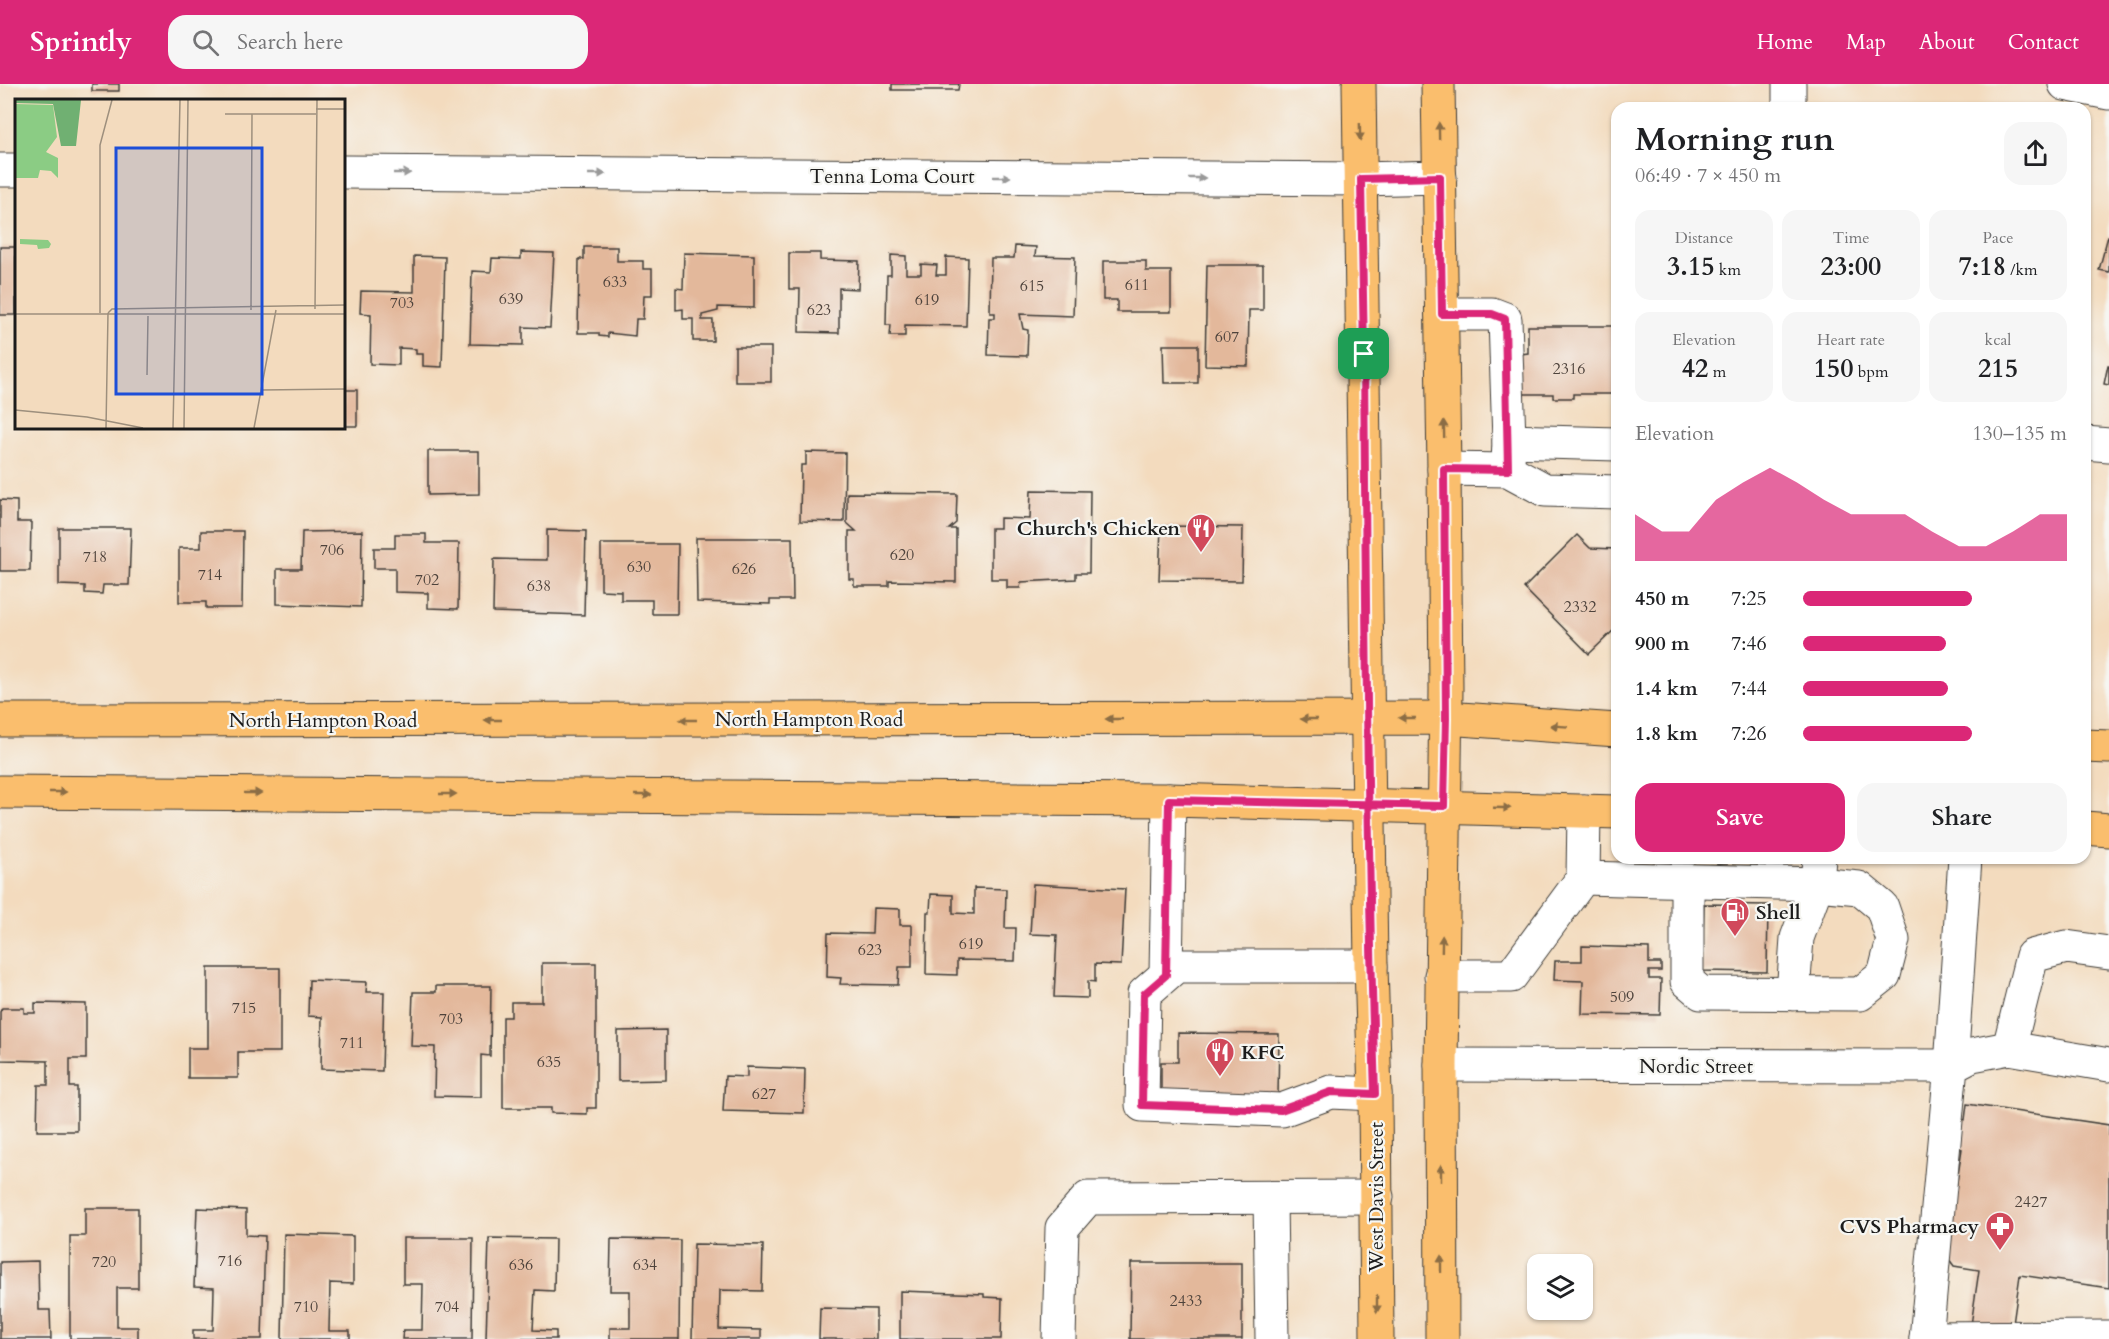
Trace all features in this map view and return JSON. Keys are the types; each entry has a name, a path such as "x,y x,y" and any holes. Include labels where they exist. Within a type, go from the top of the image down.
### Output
{"main road":[{"name":"West Davis Street","path":"1359,84 1371,966 1377,1197 1377,1339"},
{"path":"1438,84 1446,718 1441,976 1442,1339"},
{"name":"North Hampton Road","path":"0,720 1446,718 1611,730"},
{"path":"2091,746 2109,747"},
{"path":"0,792 1169,800 1611,812"},
{"path":"2091,828 2109,830"}],"street":[{"path":"1789,84 1790,102"},
{"name":"Tenna Loma Court","path":"345,172 1361,179 1440,177"},
{"path":"1442,314 1492,314 1505,319 1508,456 1545,490 1611,492"},
{"path":"2091,444 2109,445"},
{"path":"1444,469 1508,456 1611,445"},
{"path":"1166,975 1169,800"},
{"path":"1441,976 1510,976 1583,878 1584,811"},
{"path":"1965,864 1951,1066 1926,1338 2107,1338"},
{"path":"1583,878 1687,881 1818,871 1858,888 1882,907 1893,940 1884,975 1860,994 1701,993 1687,981 1687,881"},
{"path":"1793,994 1797,938 1818,871"},
{"path":"2009,1048 2032,956 2066,947 2109,953"},
{"path":"1371,966 1176,966 1144,994 1142,1105 1281,1110 1331,1092 1375,1094"},
{"path":"1951,1066 1972,1055 2009,1048 2109,1065"},
{"name":"Nordic Street","path":"1441,1065 1951,1066"},
{"path":"1059,1339 1062,1228 1088,1198 1377,1197"},
{"path":"1270,1198 1272,1339"}],"building":[{"path":"92,84 119,84 119,91 92,91"},
{"path":"892,84 959,84 958,90 892,90"},
{"path":"2109,236 2109,272 2099,270"},
{"path":"1015,246 1036,247 1035,256 1075,257 1073,316 1020,314 1023,329 1028,330 1027,356 988,355 989,318 995,318 995,313 990,313 991,258 1014,258"},
{"path":"0,247 15,247 15,315 0,315"},
{"path":"584,247 617,247 617,261 643,261 643,269 652,269 652,295 644,295 643,319 636,319 635,336 608,333 608,337 599,336 599,333 578,333 579,259 584,259"},
{"path":"521,252 554,253 550,328 523,327 523,345 470,344 472,271 491,272 492,258 521,259"},
{"path":"684,253 754,255 754,308 718,307 718,311 702,315 702,320 713,320 713,341 693,341 693,319 683,319 683,309 676,310 676,288 683,289"},
{"path":"789,253 820,253 820,260 859,261 858,289 839,288 839,333 799,332 800,289 789,289"},
{"path":"891,255 906,256 906,274 921,274 921,264 937,265 936,275 946,275 946,257 968,258 966,326 905,325 905,336 890,336 891,325 886,325 887,275 891,275"},
{"path":"414,256 445,257 442,367 423,366 423,354 416,354 416,349 399,348 399,365 370,364 371,314 360,313 361,291 414,292"},
{"path":"1103,261 1146,261 1146,271 1171,271 1171,312 1117,312 1117,300 1103,300"},
{"path":"1207,265 1263,265 1263,310 1249,310 1248,366 1205,365"},
{"path":"1528,326 1611,326 1611,394 1573,394 1573,398 1553,398 1553,394 1515,394 1521,354 1528,353"},
{"path":"1163,345 1198,345 1198,383 1164,383"},
{"path":"735,347 771,347 771,382 735,382"},
{"path":"2109,365 2109,385 2104,384"},
{"path":"345,390 357,390 357,426 345,426"},
{"path":"428,451 479,451 479,494 428,495"},
{"path":"806,452 845,453 844,522 800,521 801,465 806,465"},
{"path":"1031,490 1090,491 1089,573 1076,573 1076,579 1021,582 1020,588 1007,588 1007,579 991,579 991,528 1000,528 1000,518 1030,519"},
{"path":"847,493 957,494 956,523 949,529 956,529 956,582 889,581 889,586 854,586 854,579 849,579 849,531 856,531 847,523"},
{"path":"0,500 17,501 17,522 31,522 30,571 0,571"},
{"name":"Church's Chicken","path":"1161,526 1243,527 1242,581 1159,580"},
{"path":"59,528 131,528 129,585 103,585 102,594 85,593 85,586 59,585"},
{"path":"547,530 586,531 584,615 493,612 494,559 547,560"},
{"path":"201,531 243,531 242,608 206,608 206,602 179,602 179,548 201,548"},
{"path":"362,531 361,607 277,604 277,569 301,569 302,532"},
{"path":"395,534 426,534 426,543 459,543 458,609 428,608 428,593 395,592 395,568 374,568 374,548 395,548"},
{"path":"1577,535 1590,548 1611,549 1611,633 1589,654 1524,588"},
{"path":"696,538 792,538 793,600 770,600 770,604 697,602"},
{"path":"601,544 678,544 677,614 652,614 652,600 621,600 621,591 601,590"},
{"path":"1033,884 1125,889 1121,965 1095,964 1095,982 1088,981 1088,998 1054,997 1057,935 1030,934"},
{"path":"974,888 1006,889 1005,928 1016,928 1015,961 957,960 957,975 926,974 927,912 930,912 931,894 953,895 953,913 974,914"},
{"name":"Shell","path":"1704,904 1768,905 1767,972 1702,971"},
{"path":"873,908 900,909 900,925 912,925 912,967 899,967 898,985 840,984 841,978 827,977 828,933 872,934"},
{"path":"1582,946 1649,948 1649,963 1661,963 1661,971 1649,971 1649,979 1661,979 1660,1015 1582,1014 1583,981 1554,980 1555,961 1582,961"},
{"path":"542,963 596,963 596,1108 587,1108 587,1114 551,1113 551,1108 503,1108 503,1017 511,1017 511,1002 542,1002"},
{"path":"208,968 280,968 280,1052 238,1052 238,1078 188,1078 188,1048 208,1048"},
{"path":"309,980 367,982 366,992 384,992 382,1071 321,1069 322,1017 308,1016"},
{"path":"436,986 491,986 490,1056 481,1055 481,1097 434,1096 435,1047 411,1046 413,992 436,992"},
{"path":"35,1003 86,1004 86,1059 70,1059 70,1087 77,1087 77,1131 37,1131 38,1085 48,1085 48,1061 0,1060 0,1012 2,1008 24,1008 24,1013 35,1013"},
{"path":"666,1030 666,1080 618,1081 618,1031"},
{"name":"KFC","path":"1178,1033 1279,1034 1278,1097 1161,1094 1161,1062 1178,1062"},
{"path":"747,1067 805,1069 804,1113 723,1111 725,1076 747,1077"},
{"name":"CVS Pharmacy","path":"1967,1104 2109,1125 2109,1288 2020,1275 2012,1331 1971,1325 1979,1270 1954,1266 1946,1255 1962,1149 1948,1147 1953,1118 1965,1120"},
{"path":"85,1208 138,1208 138,1288 117,1288 117,1327 138,1327 138,1339 70,1339 70,1236 85,1236"},
{"path":"197,1208 246,1210 246,1235 265,1236 262,1339 193,1339 193,1330 213,1330 214,1288 194,1287"},
{"path":"284,1234 353,1236 353,1284 330,1283 329,1331 350,1331 350,1339 282,1339"},
{"path":"403,1238 473,1238 472,1339 402,1339 403,1330 422,1330 423,1284 403,1284"},
{"path":"489,1238 555,1239 554,1291 535,1290 533,1330 556,1331 556,1339 486,1339"},
{"path":"611,1239 680,1240 679,1339 610,1339 610,1328 630,1328 630,1291 610,1291"},
{"path":"694,1244 763,1245 762,1291 720,1290 719,1329 761,1330 761,1339 692,1339"},
{"path":"38,1261 39,1310 50,1310 51,1339 0,1339 0,1262"},
{"path":"1131,1263 1242,1263 1242,1339 1130,1339"},
{"path":"900,1291 984,1294 984,1297 1002,1298 1001,1339 900,1339"},
{"path":"820,1308 876,1309 876,1339 819,1339"}],"place":[{"name":"Church's Chicken","path":"1201,554"},
{"name":"Shell","path":"1735,938"},
{"name":"KFC","path":"1220,1078"},
{"name":"CVS Pharmacy","path":"2000,1252"}],"route":[{"path":"1364,354 1361,179 1440,177 1442,314 1492,314 1505,319 1509,441 1508,470 1444,469 1446,718 1444,806 1369,805 1169,800 1166,975 1144,994 1142,1105 1281,1110 1331,1092 1375,1094 1371,966 1370,848 1369,805 1364,354"}]}
